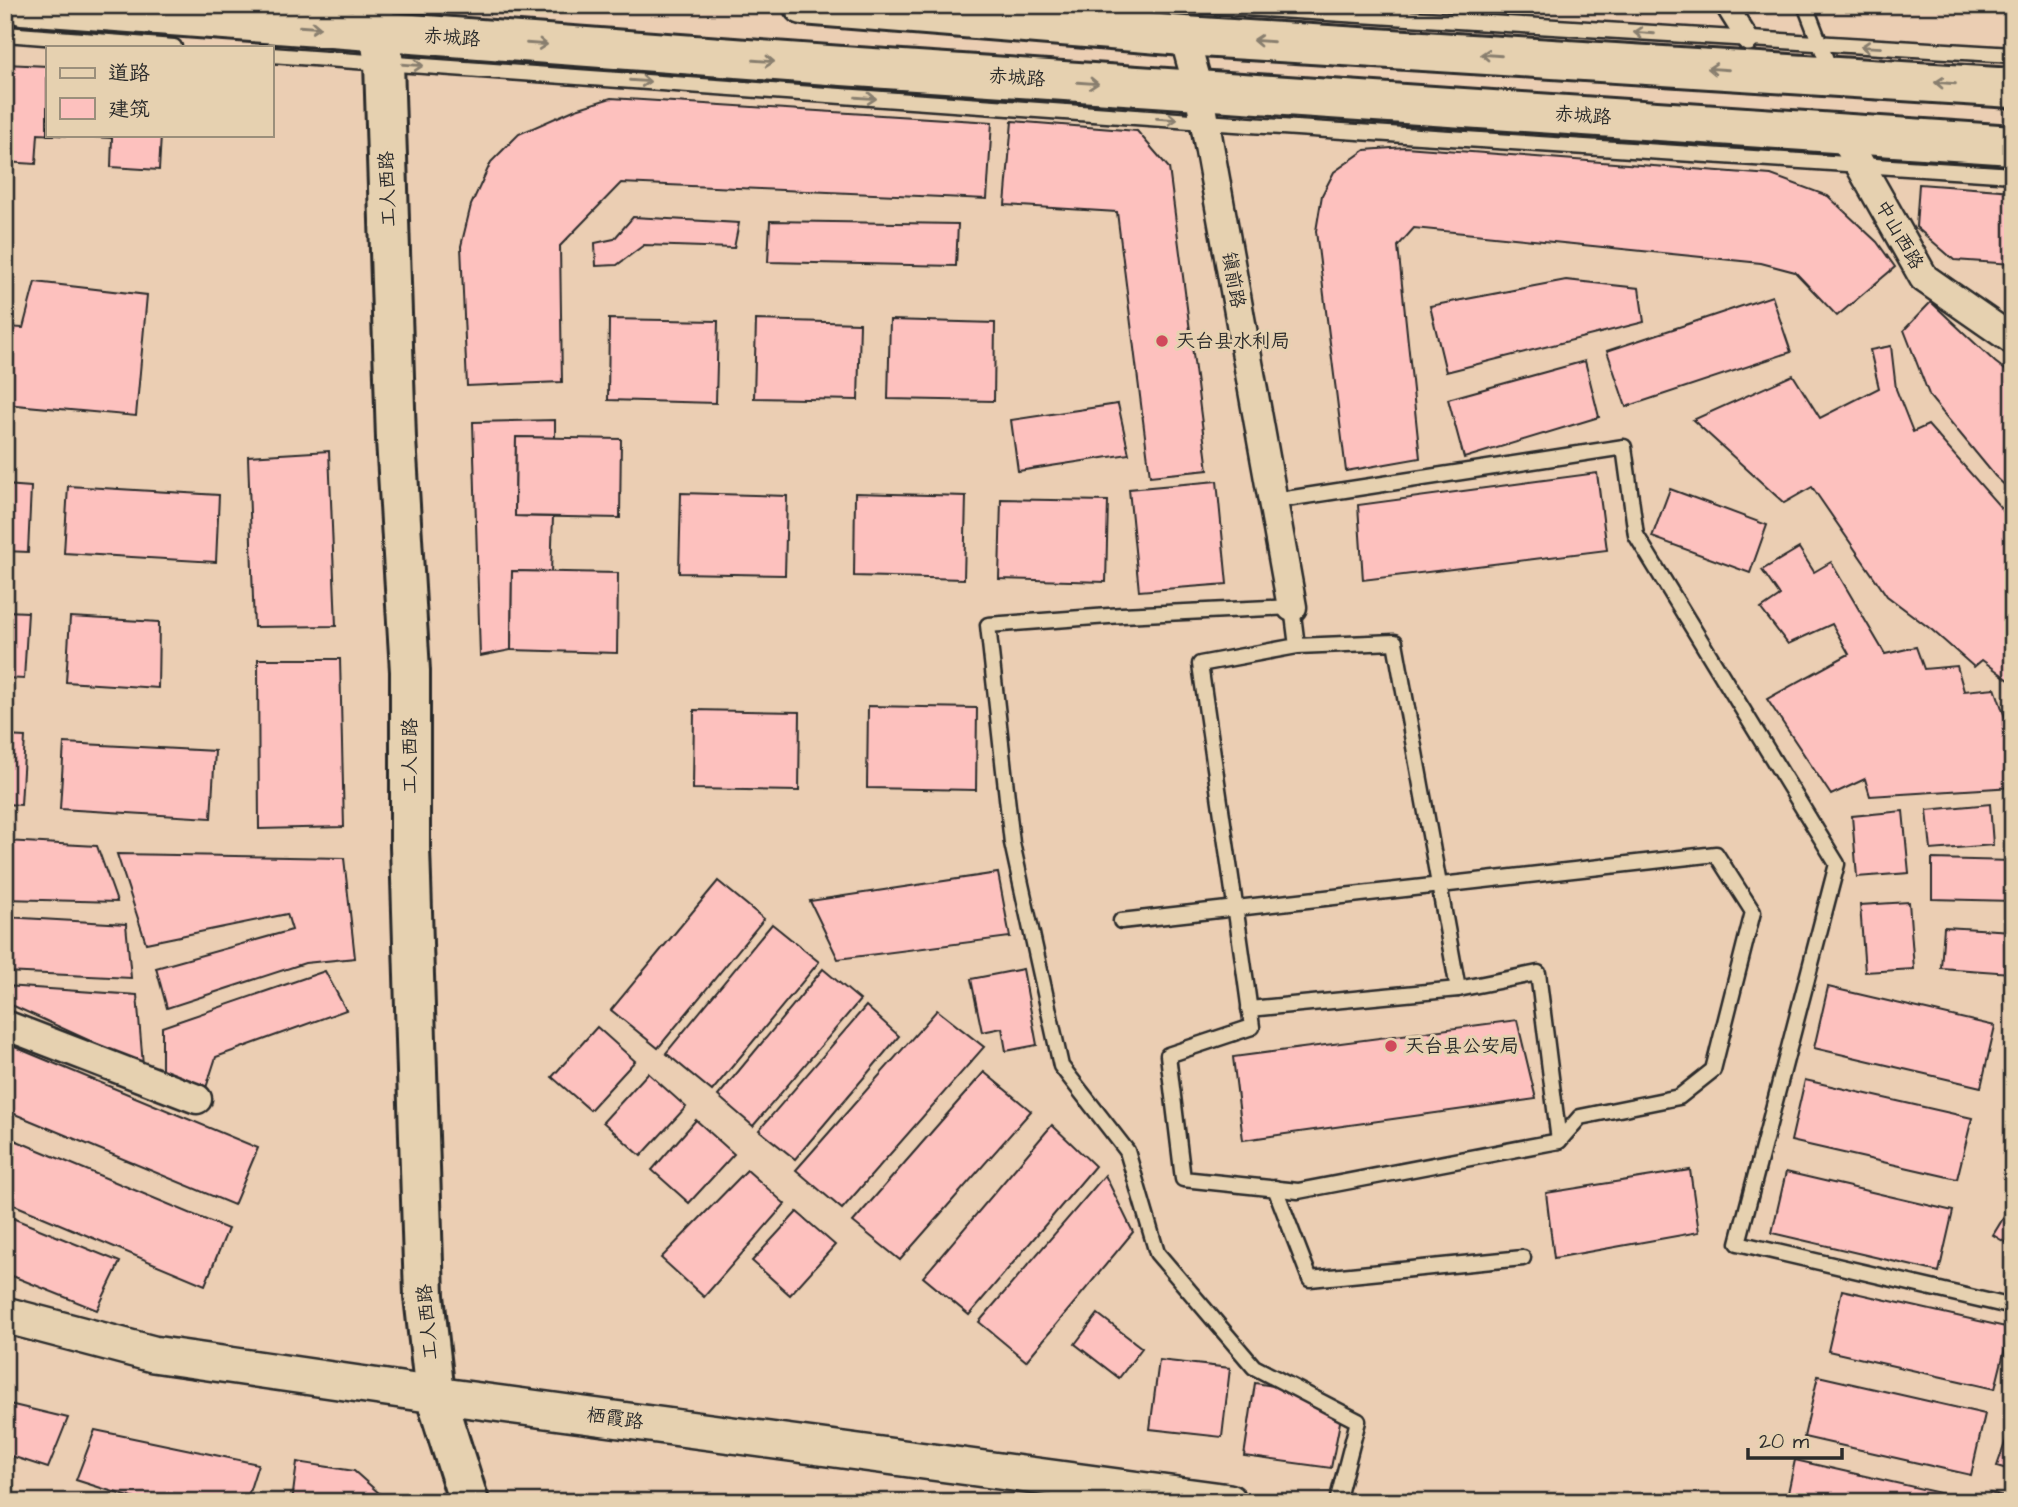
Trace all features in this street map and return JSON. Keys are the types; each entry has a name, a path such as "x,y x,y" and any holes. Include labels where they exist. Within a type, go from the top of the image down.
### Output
{"main road":[{"name":"赤城路","path":"22,5 1202,106 1851,149 2013,145"},
{"path":"803,5 1189,20 1832,76 2013,88"},
{"name":"工人西路","path":"378,34 396,439 410,671 410,847 424,1283 435,1395 470,1502"}],"street":[{"path":"1726,5 1748,40"},
{"name":"镇前路","path":"1189,20 1292,607"},
{"name":"中山西路","path":"1851,149 1924,278 2013,340"},
{"path":"5,1024 197,1099"},
{"name":"栖霞路","path":"5,1315 153,1354 435,1395 1229,1502"}],"lane":[{"path":"1805,5 1832,76"},
{"path":"1189,20 1748,40 2013,55"},
{"path":"5,34 161,46"},
{"path":"273,55 378,34"},
{"path":"1851,149 2013,174"},
{"path":"1273,501 1624,447 1636,535 1837,864 1738,1242 2013,1307"},
{"path":"1297,646 1292,607 988,625 1012,843 1061,1066 1127,1151 1157,1253 1254,1367 1357,1421 1337,1502"},
{"path":"1121,921 1235,908 1439,885 1716,854 1753,912 1713,1070 1679,1097 1580,1117 1559,1141 1298,1191 1183,1179 1168,1055 1252,1027 1250,1009 1235,908 1200,664 1297,646 1395,642 1439,885 1458,989"},
{"path":"1250,1009 1458,989 1538,972 1559,1141"},
{"path":"1275,1188 1310,1279 1523,1258"}],"building":[{"path":"5,64 46,66 46,134 38,134 36,164 5,162"},
{"path":"611,98 992,122 987,199 621,183 560,246 562,382 467,386 461,246 471,205 491,162 519,134 576,109"},
{"name":"天台县水利局","path":"1012,121 1137,131 1169,168 1208,470 1150,476 1117,212 1005,205"},
{"path":"75,136 161,136 159,170 111,167 112,138"},
{"path":"1405,147 1771,175 1828,196 1877,242 1895,267 1837,316 1795,272 1761,263 1414,228 1398,246 1420,458 1346,471 1316,231 1322,195 1334,172 1365,150"},
{"path":"1919,184 2013,191 2013,264 1954,260 1916,227"},
{"path":"633,217 739,223 734,248 644,245 617,265 596,266 595,243 614,239"},
{"path":"770,221 958,224 956,266 768,262"},
{"path":"1566,280 1639,288 1644,322 1446,372 1430,306"},
{"path":"35,282 147,295 136,416 5,404 5,327 23,328"},
{"path":"1772,296 1791,352 1626,407 1607,351"},
{"path":"1931,302 2013,376 2013,493 1995,476 1930,397 1904,330"},
{"path":"609,319 718,321 716,403 608,400"},
{"path":"756,320 860,323 858,400 754,398"},
{"path":"890,320 995,323 994,401 888,399"},
{"path":"1891,346 1896,389 1913,432 1928,425 2002,509 2013,528 2013,683 1982,660 1974,667 1932,630 1887,596 1812,487 1784,503 1693,420 1793,375 1820,418 1879,388 1870,350"},
{"path":"1585,361 1599,417 1464,458 1448,399"},
{"path":"1118,404 1129,454 1018,471 1011,420"},
{"path":"555,420 555,438 516,437 515,516 553,517 551,572 512,571 511,650 480,656 473,422"},
{"path":"516,437 621,439 620,518 515,516"},
{"path":"329,451 336,626 254,627 248,456"},
{"path":"1597,473 1607,550 1363,580 1358,505"},
{"path":"1217,481 1227,584 1139,591 1129,489"},
{"path":"5,485 31,487 28,552 5,551"},
{"path":"68,486 219,495 216,562 64,553"},
{"path":"1670,489 1767,525 1750,573 1652,537"},
{"path":"681,493 787,496 785,575 679,573"},
{"path":"855,493 966,496 964,579 854,576"},
{"path":"1001,499 1108,501 1106,582 999,579"},
{"path":"1799,548 1814,572 1831,562 1885,654 1916,647 1924,669 1957,666 1964,691 1995,688 2007,723 2013,722 2013,787 1870,796 1865,779 1831,795 1767,699 1849,654 1832,624 1788,644 1761,609 1780,596 1762,570"},
{"path":"512,571 618,573 617,653 511,650"},
{"path":"5,611 28,612 24,679 5,678"},
{"path":"70,617 159,622 158,688 66,682"},
{"path":"258,659 340,659 344,827 259,829"},
{"path":"868,706 977,708 976,790 867,788"},
{"path":"694,710 800,712 799,791 693,789"},
{"path":"5,736 25,737 21,805 5,804"},
{"path":"64,743 215,751 211,818 60,809"},
{"path":"1990,804 1993,845 1931,850 1927,810"},
{"path":"1903,811 1909,873 1857,877 1852,816"},
{"path":"5,841 97,846 117,902 5,899"},
{"path":"117,854 344,858 355,958 305,963 167,1008 156,968 292,930 287,914 146,943"},
{"path":"1932,859 2013,861 2013,901 1932,899"},
{"path":"998,873 1010,937 838,959 810,901"},
{"path":"718,881 764,919 658,1048 611,1010"},
{"path":"1909,902 1914,969 1865,972 1860,905"},
{"path":"5,917 126,924 131,978 5,972"},
{"path":"772,924 819,962 712,1091 666,1053"},
{"path":"1944,927 2013,931 2011,973 1941,968"},
{"path":"823,969 860,1000 753,1126 718,1096"},
{"path":"1023,969 1037,1045 1006,1051 1002,1028 982,1032 971,979"},
{"path":"325,971 346,1010 216,1057 206,1088 162,1070 162,1027"},
{"path":"5,986 137,995 143,1065 5,1002"},
{"path":"1828,987 1995,1026 1981,1087 1814,1048"},
{"path":"866,1006 899,1036 795,1159 759,1130"},
{"path":"937,1010 984,1047 842,1209 796,1170"},
{"path":"1517,1020 1536,1099 1243,1140 1233,1057"},
{"path":"597,1027 635,1061 590,1110 552,1077"},
{"path":"5,1043 258,1148 234,1205 5,1110"},
{"path":"984,1072 1031,1111 900,1260 853,1222"},
{"path":"648,1073 686,1107 641,1156 603,1122"},
{"path":"1805,1080 1972,1118 1957,1179 1791,1141"},
{"path":"696,1120 734,1154 689,1203 652,1170"},
{"path":"1052,1125 1095,1166 969,1315 923,1277"},
{"path":"5,1136 228,1229 205,1285 5,1201"},
{"path":"747,1170 785,1204 704,1297 661,1258"},
{"path":"1690,1170 1699,1232 1554,1258 1546,1193"},
{"path":"1786,1172 1953,1211 1939,1272 1772,1233"},
{"path":"1105,1175 1133,1232 1026,1361 979,1322"},
{"path":"797,1212 835,1245 790,1295 752,1261"},
{"path":"2007,1212 2013,1216 2013,1247 1993,1235"},
{"path":"5,1215 120,1262 97,1310 5,1273"},
{"path":"1842,1290 2010,1328 1995,1389 1828,1351"},
{"path":"1098,1314 1142,1348 1119,1378 1075,1344"},
{"path":"1159,1360 1230,1368 1222,1437 1150,1429"},
{"path":"1818,1376 1985,1414 1971,1475 1804,1437"},
{"path":"1255,1383 1280,1387 1341,1417 1331,1468 1244,1456"},
{"path":"5,1403 68,1418 48,1468 5,1454"},
{"path":"2013,1420 2013,1471 1997,1466"},
{"path":"95,1430 258,1464 246,1502 145,1502 76,1480"},
{"path":"1795,1460 1962,1498 1962,1502 1786,1502"},
{"path":"297,1462 354,1471 389,1502 292,1502"},
{"path":"1990,1493 2013,1500 2013,1502 1987,1502"},
{"path":"5,1494 28,1502 5,1502"}],"place":[{"name":"天台县水利局","path":"1162,341"},
{"name":"天台县公安局","path":"1391,1046"}]}
